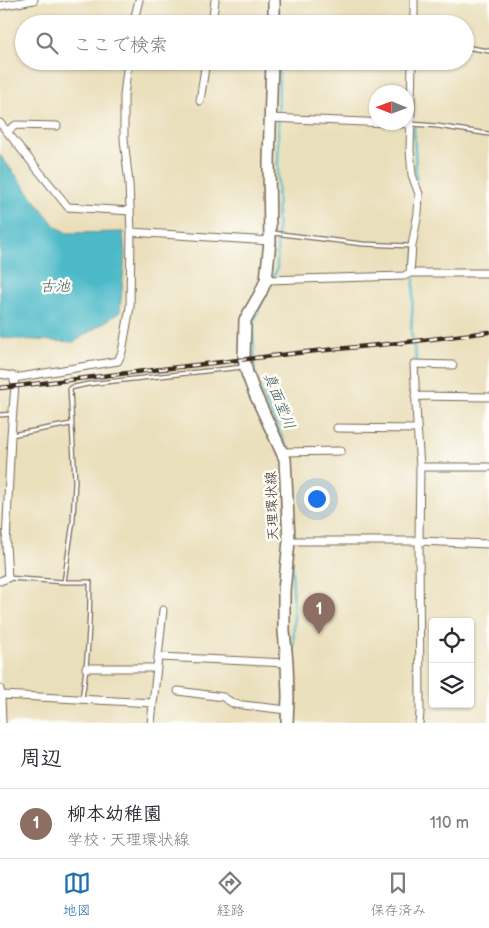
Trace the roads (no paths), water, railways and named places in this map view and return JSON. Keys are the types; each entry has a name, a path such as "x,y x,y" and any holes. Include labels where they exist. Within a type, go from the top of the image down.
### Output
{"main road":[{"path":"274,0 274,15"},
{"name":"天理環状線","path":"272,70 270,237 266,280 246,320 244,360 255,394 285,459 289,541 284,591 287,723"}],"street":[{"path":"0,6 34,0"},
{"path":"135,15 139,0"},
{"path":"213,15 215,0"},
{"path":"414,0 414,15"},
{"path":"0,374 13,376 14,378 118,361 122,352 130,307 131,232 129,184 124,139 124,96 127,70"},
{"path":"200,102 205,70"},
{"path":"412,70 412,85"},
{"path":"270,118 369,122"},
{"path":"0,123 68,206 130,211"},
{"path":"7,131 16,125 57,126"},
{"path":"410,273 412,246 418,213 418,194 412,175 411,130"},
{"path":"131,232 270,237"},
{"path":"266,280 404,276 410,273 489,273"},
{"path":"419,723 420,466 414,364 453,365"},
{"path":"4,579 3,544 14,378"},
{"path":"415,396 489,397"},
{"path":"337,428 417,429"},
{"path":"282,452 340,451"},
{"path":"420,466 489,467"},
{"path":"289,541 419,541 489,544"},
{"path":"151,723 163,610"},
{"path":"159,657 287,663"},
{"path":"86,668 157,668"},
{"path":"178,691 223,697 234,704 287,710"},
{"path":"2,723 0,693 82,700 153,703"}],"lane":[{"path":"474,48 489,51"},
{"path":"414,124 489,134"},
{"path":"270,237 412,246"},
{"path":"64,582 73,521 75,481 70,388 88,384 246,367"},
{"path":"0,415 12,414"},
{"path":"11,435 71,424"},
{"path":"4,579 90,582 90,612 82,700"}],"water":[{"name":"古池","path":"0,155 55,226 67,233 123,232 125,255 120,312 74,342 0,338"}],"waterway":[{"name":"真面堂川","path":"269,288 277,269 279,70"},
{"path":"414,126 417,179"},
{"path":"414,271 416,241"},
{"path":"414,279 411,333 417,362"},
{"name":"真面堂川","path":"264,297 253,323 255,380 288,450"},
{"name":"真面堂川","path":"292,562 294,617 293,682"}],"railway":[{"path":"0,388 489,332"}],"place":[{"name":"柳本幼稚園","path":"319,634"}]}
